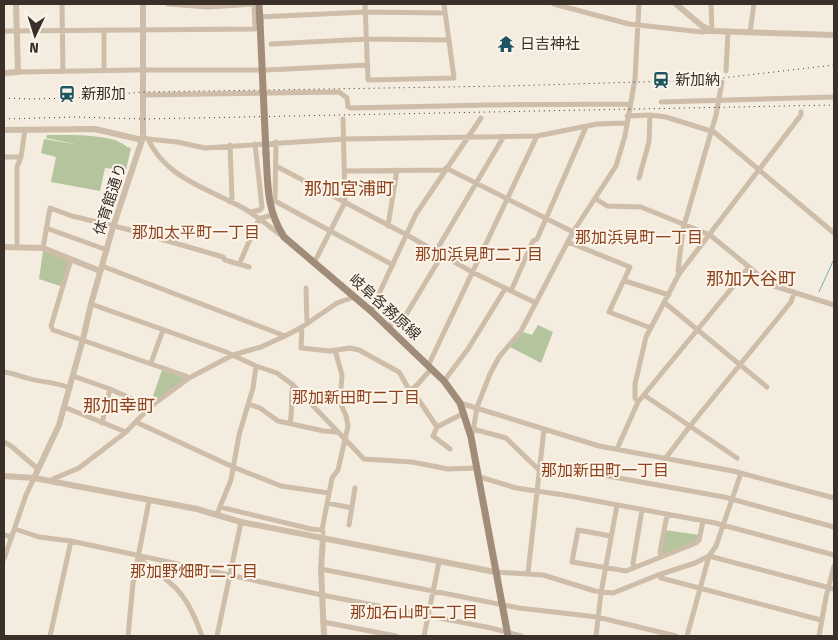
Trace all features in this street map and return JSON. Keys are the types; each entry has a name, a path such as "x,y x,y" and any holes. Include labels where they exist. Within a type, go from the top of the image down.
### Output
{"main road":[{"name":"岐阜各務原線","path":"259,4 268,196 272,215 284,237 371,311 444,381 460,403 471,437 508,634"}],"street":[{"path":"16,4 18,72"},
{"path":"62,4 63,71"},
{"name":"体育館通り","path":"90,304 113,227 144,139 143,4"},
{"path":"168,4 208,7 259,4"},
{"path":"4,31 255,29 254,4"},
{"path":"365,4 368,80 454,78 444,4"},
{"path":"554,4 629,24 702,32 834,35"},
{"path":"471,437 476,407 499,357 521,331 573,232 616,166 621,151 635,79 639,4"},
{"path":"676,4 702,26 712,31"},
{"path":"711,4 712,31"},
{"path":"750,32 754,4"},
{"path":"259,19 365,12 445,13"},
{"path":"104,30 104,70"},
{"path":"726,71 728,32"},
{"path":"271,44 367,39 449,40"},
{"path":"4,73 104,70 267,70 368,65"},
{"path":"679,274 684,224 711,130 722,82"},
{"path":"144,95 339,92 347,98 348,107 351,108 630,104"},
{"path":"661,102 834,97"},
{"path":"638,402 635,398 635,384 646,337 679,274 801,115 801,112"},
{"path":"639,178 649,142 650,115"},
{"path":"4,130 95,129 144,139 177,142 205,148 344,139 537,136 650,115 666,117 711,130 834,232"},
{"path":"371,311 416,214 481,118"},
{"path":"314,263 345,202 344,119"},
{"path":"444,381 508,290 533,241 537,238 586,127"},
{"path":"17,247 17,167 21,157 25,129"},
{"path":"436,251 504,136"},
{"path":"412,390 429,367 537,136"},
{"path":"144,139 168,168 249,212 284,237"},
{"path":"276,142 275,201 393,265"},
{"path":"249,212 260,210 262,207 255,144"},
{"path":"230,145 232,198 230,202"},
{"path":"4,158 21,157"},
{"path":"276,166 407,235 472,272 536,303"},
{"path":"344,171 446,169 573,232"},
{"path":"388,226 397,170"},
{"path":"596,198 607,206 641,208 710,235 771,285 834,305"},
{"path":"43,248 50,208 72,216 223,257 225,260 249,267"},
{"path":"242,260 260,219 272,215"},
{"path":"46,228 107,250"},
{"path":"568,242 630,267 609,312 651,328"},
{"path":"4,247 43,248 285,336"},
{"path":"388,328 399,316 404,318 442,255"},
{"path":"71,259 51,326 53,330 189,378"},
{"path":"617,449 638,402 749,266"},
{"path":"625,281 669,295"},
{"path":"306,288 301,348 323,351 350,348 366,353 399,372 410,391 412,390 437,426"},
{"path":"666,458 791,302 794,293"},
{"path":"52,482 53,479 79,468 126,432 150,408 189,378 233,355 262,347 285,336 304,326 337,303 354,297"},
{"path":"665,303 767,387"},
{"path":"4,559 26,495 58,425 83,339 90,304 233,355 277,373 292,385 364,459 412,462 477,472 516,488 564,495 722,525 834,555"},
{"path":"151,363 163,330"},
{"path":"324,636 321,569 322,530 332,478 338,470 346,440 347,421 340,402 342,376 335,350"},
{"path":"217,514 231,480 239,435 253,388 256,366"},
{"path":"4,372 60,384 70,388"},
{"path":"73,376 110,389 150,408"},
{"path":"290,423 292,385"},
{"path":"102,423 110,389"},
{"path":"644,395 738,458"},
{"path":"460,403 598,446 741,473 834,498"},
{"path":"248,404 260,408 278,421 324,431 338,432"},
{"path":"64,407 126,432"},
{"path":"450,449 433,436 437,426 464,413"},
{"path":"136,422 232,467 281,486 329,493"},
{"path":"473,429 506,438 539,470 580,471 731,500 834,527"},
{"path":"528,573 544,429"},
{"path":"4,442 38,469"},
{"path":"687,636 709,556 716,546 741,473"},
{"path":"4,476 34,478 217,514 241,522 439,562 496,572 543,575 601,593 613,593 709,556 828,589 834,589"},
{"path":"349,525 355,488"},
{"path":"128,636 133,583 150,501"},
{"path":"327,503 352,508"},
{"path":"596,636 597,617 616,505"},
{"path":"220,507 322,530"},
{"path":"634,568 633,563 642,510"},
{"path":"662,556 660,552 667,515"},
{"path":"611,536 578,530 572,562 626,571 696,542 699,540 703,521"},
{"path":"217,636 241,522"},
{"path":"14,528 39,537 71,541 138,557 521,636"},
{"path":"4,534 12,537"},
{"path":"50,636 71,541"},
{"path":"138,557 143,563 171,583 182,595 195,617 202,636"},
{"path":"424,636 439,562"},
{"path":"819,636 834,566"},
{"path":"321,569 546,612 597,617 676,636"},
{"path":"658,575 661,578 822,620"},
{"path":"323,622 396,636"}],"green space":[{"path":"47,135 101,137 121,142 131,148 126,170 105,168 100,191 51,182 56,157 41,153 44,139 80,145 46,138"},
{"path":"43,251 70,261 63,287 39,279"},
{"path":"538,325 553,332 541,363 510,347 523,332 532,335"},
{"path":"162,370 188,379 159,398 153,396"},
{"path":"664,530 700,535 699,540 661,556"}],"waterway":[{"path":"819,292 834,259"}],"railway":[{"path":"4,98 75,98 144,92 507,86 705,80 834,65"},
{"path":"4,119 75,117 144,119 834,105"}],"place":[{"name":"日吉神社","path":"506,44"},
{"name":"新加納","path":"661,80"},
{"name":"新那加","path":"67,94"}],"district":[{"name":"那加宮浦町","path":"349,189"},
{"name":"那加太平町一丁目","path":"196,232"},
{"name":"那加浜見町一丁目","path":"639,237"},
{"name":"那加浜見町二丁目","path":"479,254"},
{"name":"那加大谷町","path":"751,279"},
{"name":"那加新田町二丁目","path":"356,397"},
{"name":"那加幸町","path":"119,406"},
{"name":"那加新田町一丁目","path":"605,470"},
{"name":"那加野畑町二丁目","path":"194,571"},
{"name":"那加石山町二丁目","path":"414,612"}]}
